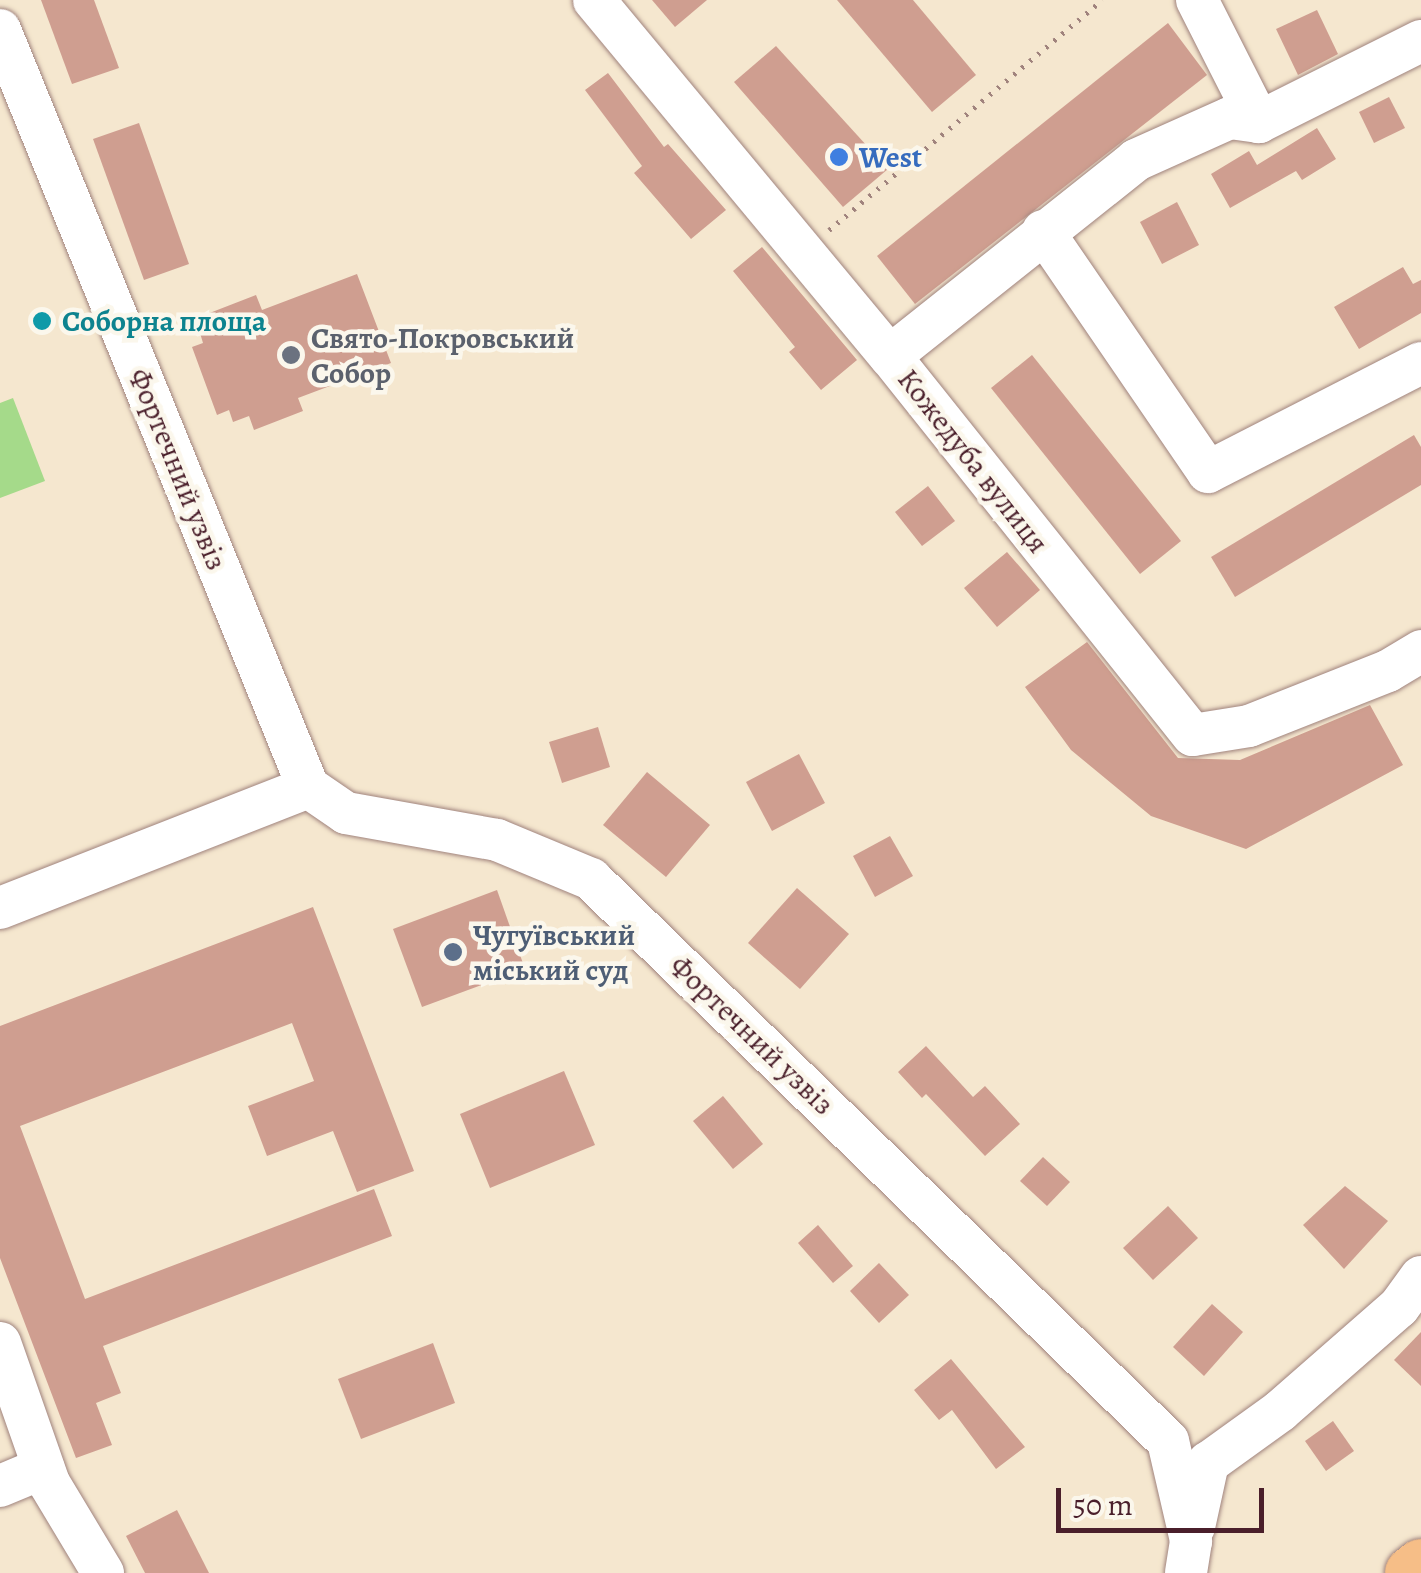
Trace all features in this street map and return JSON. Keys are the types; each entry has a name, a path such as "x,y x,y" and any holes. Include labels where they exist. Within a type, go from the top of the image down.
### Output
{"highway":[{"path":"1412,1573 1421,1566"}],"street":[{"name":"Кожедуба вулиця","path":"594,0 890,356 1193,735 1249,726 1388,671 1421,652"},
{"path":"1197,0 1259,122"},
{"name":"Фортечний узвіз","path":"0,30 308,787 346,812 497,840 591,878 1168,1441 1188,1557"},
{"path":"890,356 1042,231 1136,160 1230,118 1259,122 1421,41"},
{"path":"1042,231 1208,472 1421,363"},
{"path":"0,908 308,787"},
{"name":"Фортечний узвіз","path":"1188,1557 1208,1463 1310,1385 1399,1307 1421,1277"},
{"path":"0,1343 83,1573"},
{"path":"0,1486 46,1476"},
{"path":"46,1476 103,1573"}],"path":[{"path":"801,250 850,216 1102,0"}],"green space":[{"path":"13,398 45,481 0,498 0,403"}],"building":[{"path":"41,0 94,0 119,68 72,84"},
{"path":"652,0 707,0 675,27"},
{"path":"837,0 913,0 976,75 932,112"},
{"path":"1317,10 1338,54 1298,75 1276,29"},
{"path":"1168,23 1207,75 915,304 877,256"},
{"path":"776,46 888,169 843,207 734,82"},
{"path":"608,73 664,147 668,144 726,210 691,239 634,173 642,166 585,90"},
{"path":"1389,97 1405,128 1374,143 1359,112"},
{"path":"139,123 189,264 144,280 93,139"},
{"path":"1317,128 1336,159 1302,180 1296,171 1230,208 1211,174 1249,151 1257,165"},
{"path":"1177,202 1199,245 1162,264 1140,222"},
{"path":"762,247 857,360 821,390 789,352 795,347 733,271"},
{"path":"1403,267 1413,284 1421,280 1421,313 1359,349 1334,307"},
{"name":"Свято-Покровський Собор","path":"357,274 391,363 298,398 303,411 254,430 249,416 233,422 229,410 217,415 192,347 203,343 200,333 212,328 207,314 256,295 262,310"},
{"path":"1032,355 1181,541 1140,574 991,388"},
{"path":"1414,435 1421,447 1421,485 1235,597 1211,557"},
{"path":"928,486 955,521 922,546 895,512"},
{"path":"1007,552 1040,590 997,627 964,588"},
{"path":"1087,642 1178,758 1240,760 1370,705 1403,765 1246,849 1151,816 1071,750 1025,687"},
{"path":"598,727 610,767 562,783 549,742"},
{"path":"799,754 825,803 772,831 746,782"},
{"path":"647,772 710,825 666,877 603,825"},
{"path":"890,836 913,876 875,897 853,856"},
{"path":"797,888 849,934 800,989 748,943"},
{"path":"497,890 525,969 422,1007 393,929"},
{"path":"313,907 414,1171 357,1192 333,1131 267,1156 248,1106 314,1081 292,1023 20,1126 85,1299 374,1189 392,1236 103,1346 121,1393 96,1403 112,1445 76,1458 0,1258 0,1026"},
{"path":"926,1046 973,1097 985,1086 1020,1124 985,1156 926,1094 922,1098 898,1072"},
{"path":"564,1071 595,1145 490,1188 460,1114"},
{"path":"723,1096 763,1144 733,1169 693,1121"},
{"path":"1043,1157 1070,1182 1047,1206 1020,1181"},
{"path":"1345,1186 1388,1221 1344,1269 1303,1225"},
{"path":"1168,1206 1198,1238 1153,1280 1123,1248"},
{"path":"818,1225 853,1266 833,1283 798,1243"},
{"path":"879,1263 909,1295 879,1323 850,1291"},
{"path":"1212,1304 1243,1332 1204,1376 1173,1347"},
{"path":"1421,1332 1421,1386 1394,1360"},
{"path":"433,1343 455,1403 361,1439 338,1379"},
{"path":"951,1359 1025,1447 996,1469 952,1410 939,1420 914,1390"},
{"path":"1333,1421 1354,1451 1326,1471 1305,1441"},
{"path":"177,1510 209,1573 145,1573 126,1536"}],"place":[{"name":"West","path":"839,157"},
{"name":"Соборна площа","path":"42,321"},
{"name":"Свято-Покровський Собор","path":"291,355"},
{"name":"Чугуївський міський суд","path":"453,952"}]}
